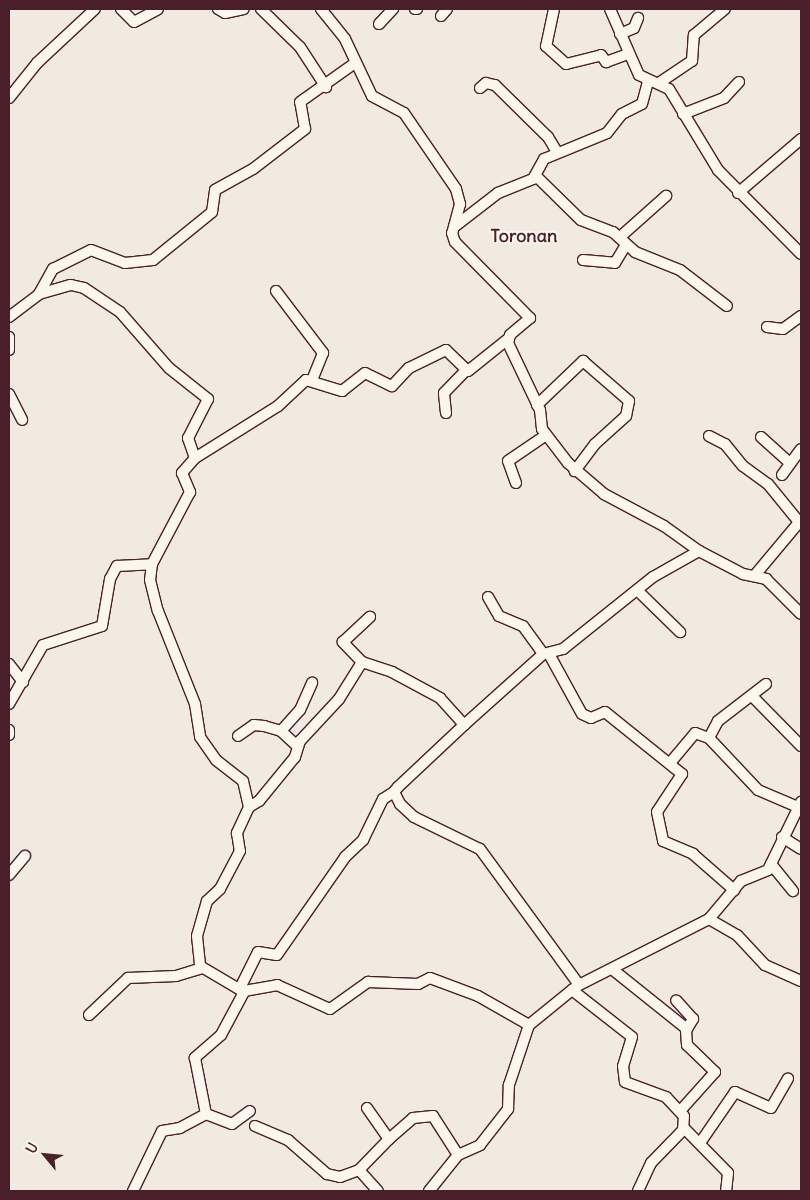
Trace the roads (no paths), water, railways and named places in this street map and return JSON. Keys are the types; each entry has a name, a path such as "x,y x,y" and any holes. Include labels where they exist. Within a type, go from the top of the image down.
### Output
{"street":[{"path":"9,98 37,63 95,9"},
{"path":"121,9 134,22 158,9"},
{"path":"218,9 225,13 244,9"},
{"path":"261,9 300,47 326,87"},
{"path":"321,9 345,39 354,63 372,96 404,113 456,189 460,204 452,236 460,247 530,318 472,370 465,371 444,393 446,413"},
{"path":"378,24 393,9"},
{"path":"554,9 546,46 566,64 600,55 606,62 628,54"},
{"path":"610,9 635,69 653,82 669,89 706,153 738,193 801,254"},
{"path":"453,228 498,193 536,176 544,159 557,152 589,144 606,133 622,114 642,104 653,82 692,61 694,34 720,11"},
{"path":"620,34 634,28 638,18"},
{"path":"9,317 39,294 53,269 91,250 125,263 153,260 212,212 215,190 253,169 305,129 298,105 326,87 354,63"},
{"path":"683,114 724,98 739,82"},
{"path":"480,88 486,83 495,85 548,137 557,152"},
{"path":"738,193 801,139"},
{"path":"536,176 581,220 680,270 727,306"},
{"path":"582,260 615,263 623,241 666,196"},
{"path":"39,294 76,286 98,296 127,318 169,368 206,395 207,402 188,438 195,458"},
{"path":"248,807 242,778 216,760 200,737 182,662 152,597 152,564 190,492 182,473 195,458 312,380 323,353 276,291"},
{"path":"767,327 784,329 801,316"},
{"path":"9,337 9,350"},
{"path":"508,338 537,405 546,435 575,471 604,494 664,526 700,551 743,574 755,575 771,584 801,614"},
{"path":"312,380 342,391 365,373 392,386 409,368 446,350 465,371"},
{"path":"537,405 583,361 629,401 626,416 595,444 575,471"},
{"path":"9,394 22,420"},
{"path":"516,483 508,461 546,435"},
{"path":"708,436 725,444 743,466 768,484 800,521 755,575"},
{"path":"761,437 790,463"},
{"path":"782,474 801,450"},
{"path":"206,1114 194,1058 221,1035 258,952 276,956 345,857 363,840 383,799 394,792 464,725 546,654 597,625 653,576 700,551"},
{"path":"9,704 24,682 43,645 102,626 110,579 117,566 152,564"},
{"path":"638,591 680,632"},
{"path":"488,597 499,616 523,626 546,654 582,714 591,718 605,712 670,764 682,778 657,812 663,842 693,854 734,890"},
{"path":"370,616 343,642 362,662 387,669 440,698 464,725"},
{"path":"202,968 197,931 207,901 220,890 240,851 237,833 248,807 267,792 297,754 298,746 339,699 362,662"},
{"path":"9,664 24,682"},
{"path":"281,732 300,710 312,683"},
{"path":"709,738 718,722 753,697 766,684"},
{"path":"753,697 801,746"},
{"path":"238,736 254,726 281,732 298,746"},
{"path":"9,730 9,735"},
{"path":"429,1191 458,1156 480,1145 511,1104 509,1085 529,1025 576,987 709,919 734,890 771,864 782,837 800,805 758,790 709,738 695,733 670,764"},
{"path":"394,792 414,817 480,849 576,987 632,1037 623,1066 625,1082 666,1097 681,1110 684,1128 728,1173 726,1191"},
{"path":"782,837 801,849"},
{"path":"9,875 25,856"},
{"path":"771,864 794,891"},
{"path":"709,919 737,935 765,964 801,981"},
{"path":"89,1015 128,978 176,976 202,968 242,989 277,985 330,1009 368,982 418,984 430,978 478,996 529,1025"},
{"path":"612,969 686,1029"},
{"path":"676,1000 693,1019 686,1029 687,1045 715,1072 681,1110"},
{"path":"700,1143 735,1092 771,1108 788,1078"},
{"path":"367,1108 389,1138"},
{"path":"133,1191 162,1130 180,1128 206,1114 232,1124 250,1111"},
{"path":"255,1126 288,1140 327,1174 340,1177 359,1170 389,1138 413,1118 432,1116 458,1156"},
{"path":"638,1191 652,1162 684,1128"},
{"path":"359,1170 378,1191"}],"district":[{"name":"Toronan","path":"524,236"}]}
